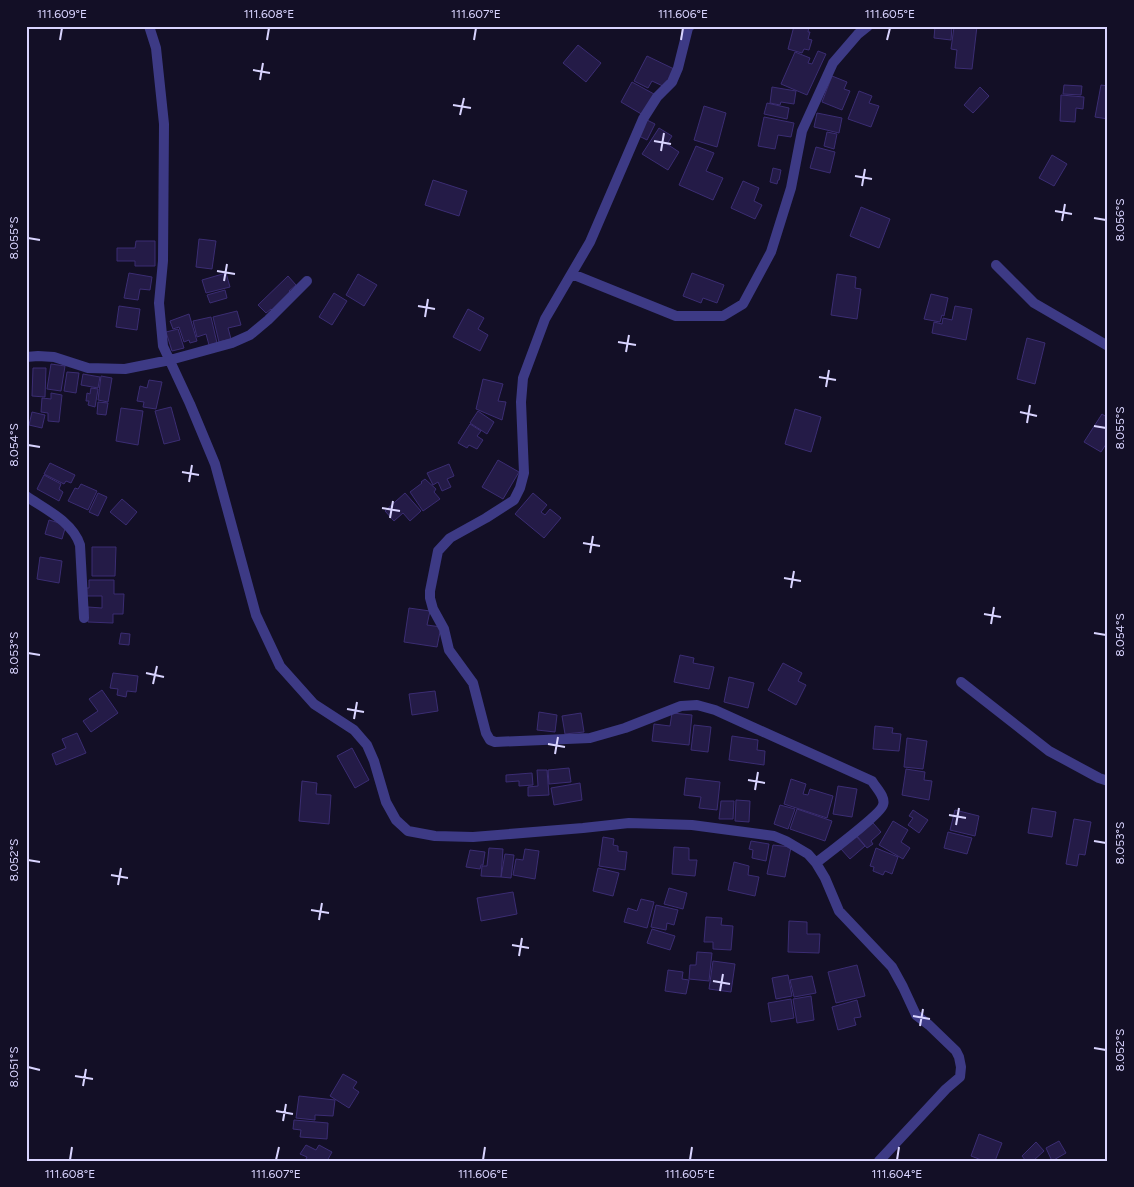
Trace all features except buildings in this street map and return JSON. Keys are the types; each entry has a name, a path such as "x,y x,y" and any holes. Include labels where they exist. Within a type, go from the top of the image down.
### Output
{"street":[{"path":"149,26 156,48 164,124 163,261 159,303 163,346 214,464 256,615 280,666 314,704 354,730 367,745 374,760 386,802 396,820 408,831 435,836 473,837 628,823 692,825 774,836 808,854 816,863 839,911 892,967 904,987 916,1015 956,1051 960,1062 960,1077 929,1106 879,1161"},
{"path":"690,26 672,82 657,97 643,119 590,242 545,319 523,378 520,402 524,473 520,488 514,500 450,538 438,551 430,598 444,629 448,650 473,683 486,733 490,740 495,742 590,738 625,728 680,706 697,705 723,714 872,782 882,796 883,806 871,819 816,863"},
{"path":"572,274 676,316 723,316 742,304 771,252 791,188 802,131 833,63 858,34 868,26"},
{"path":"996,265 1034,302 1108,346"},
{"path":"26,357 54,357 88,368 116,369 170,360 232,343 250,335 307,281"},
{"path":"26,496 69,526 77,537 80,544 84,618"},
{"path":"960,682 1049,751 1108,781"}]}
